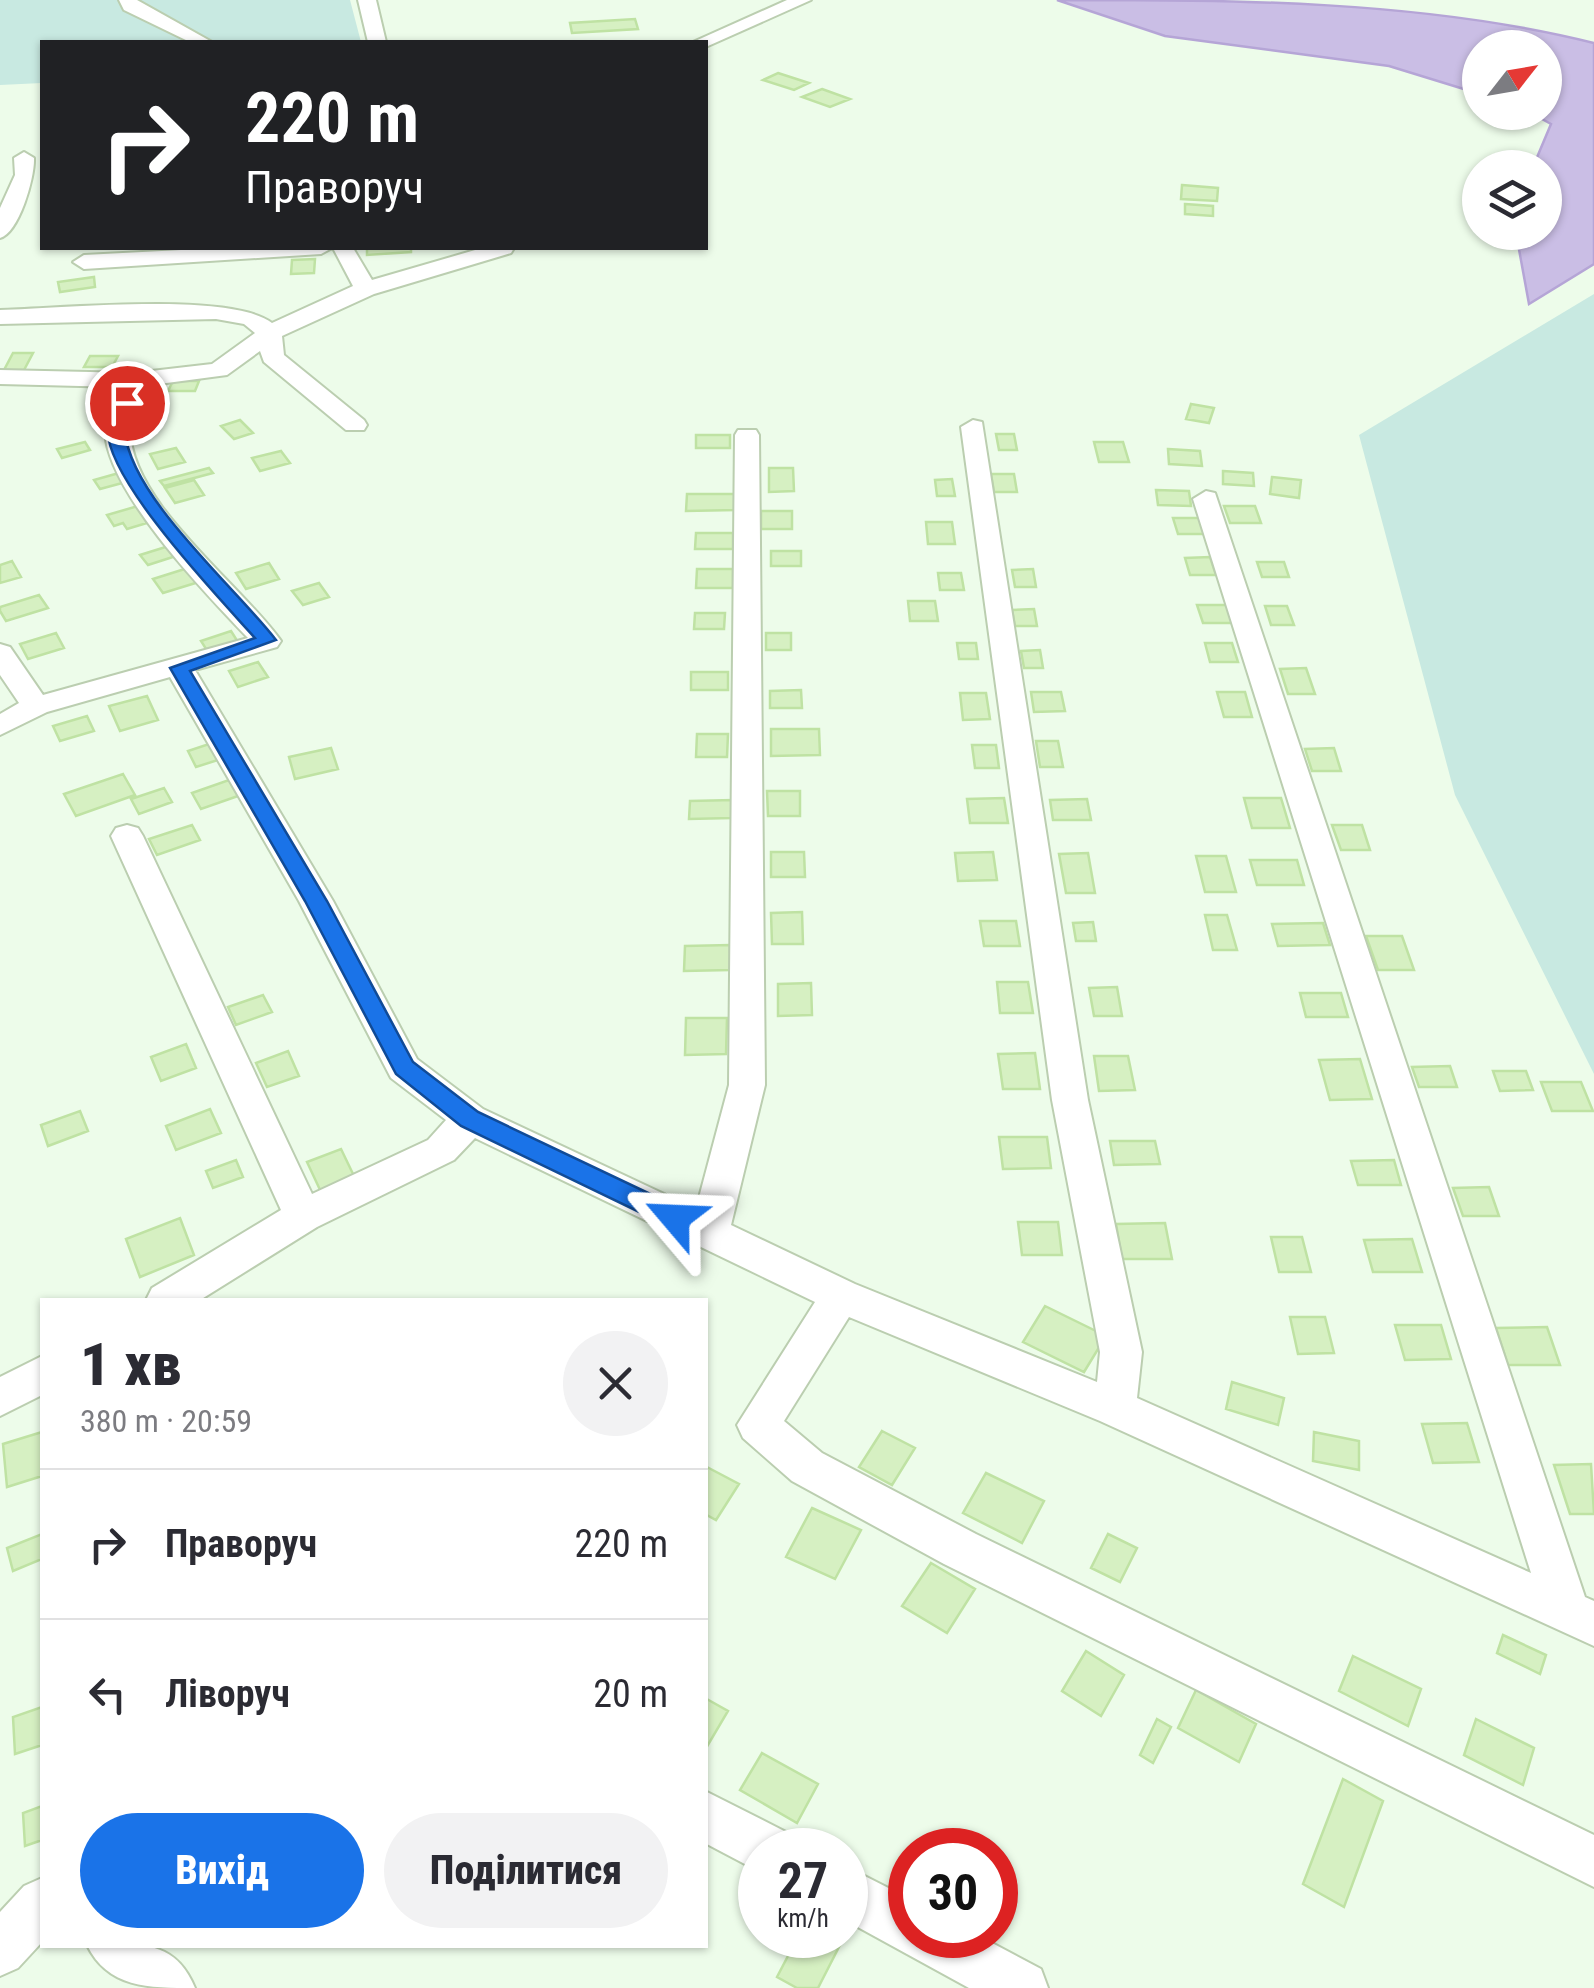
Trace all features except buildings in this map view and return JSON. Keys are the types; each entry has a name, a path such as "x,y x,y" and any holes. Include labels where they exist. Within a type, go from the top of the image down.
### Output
{"street":[{"path":"128,0 130,6 199,40"},
{"path":"367,0 377,40"},
{"path":"707,40 802,0"},
{"path":"0,232 25,175 24,158"},
{"path":"84,262 288,250"},
{"path":"345,250 366,290"},
{"path":"0,377 134,380 219,370 270,333 366,290 471,252"},
{"path":"0,317 216,312 250,318 270,333 272,356 355,425"},
{"path":"0,726 36,706 266,640 156,514 124,458 116,428 134,380"},
{"path":"973,426 1070,1100 1121,1352 1115,1408"},
{"path":"709,1234 748,1085 746,434"},
{"path":"1206,500 1580,1617"},
{"path":"0,653 36,706"},
{"path":"179,668 316,901 404,1068 470,1119 842,1296 1115,1408 1580,1617"},
{"path":"127,836 303,1216"},
{"path":"169,1298 303,1216 441,1150 470,1119"},
{"path":"842,1296 758,1425 807,1467 960,1549 1594,1862"},
{"path":"0,1398 40,1375"},
{"path":"708,1818 738,1834"},
{"path":"0,1950 40,1906"},
{"path":"118,1948 169,1988"},
{"path":"967,1958 1022,1988"}],"shaded area":[{"path":"0,0 350,0 360,40 40,40 40,83 0,85"},
{"path":"1057,0 1328,5 1463,18 1534,30 1462,30 1462,88 1389,66 1165,36"},
{"path":"1562,36 1594,43 1594,264 1529,304 1519,250 1562,250 1562,150 1540,150 1548,130 1562,130"},
{"path":"1594,294 1594,1074 1455,795 1359,435"}],"route":[{"path":"127,403 116,428 122,451 156,514 266,640 179,668 316,901 404,1068 470,1119 675,1218"}]}
